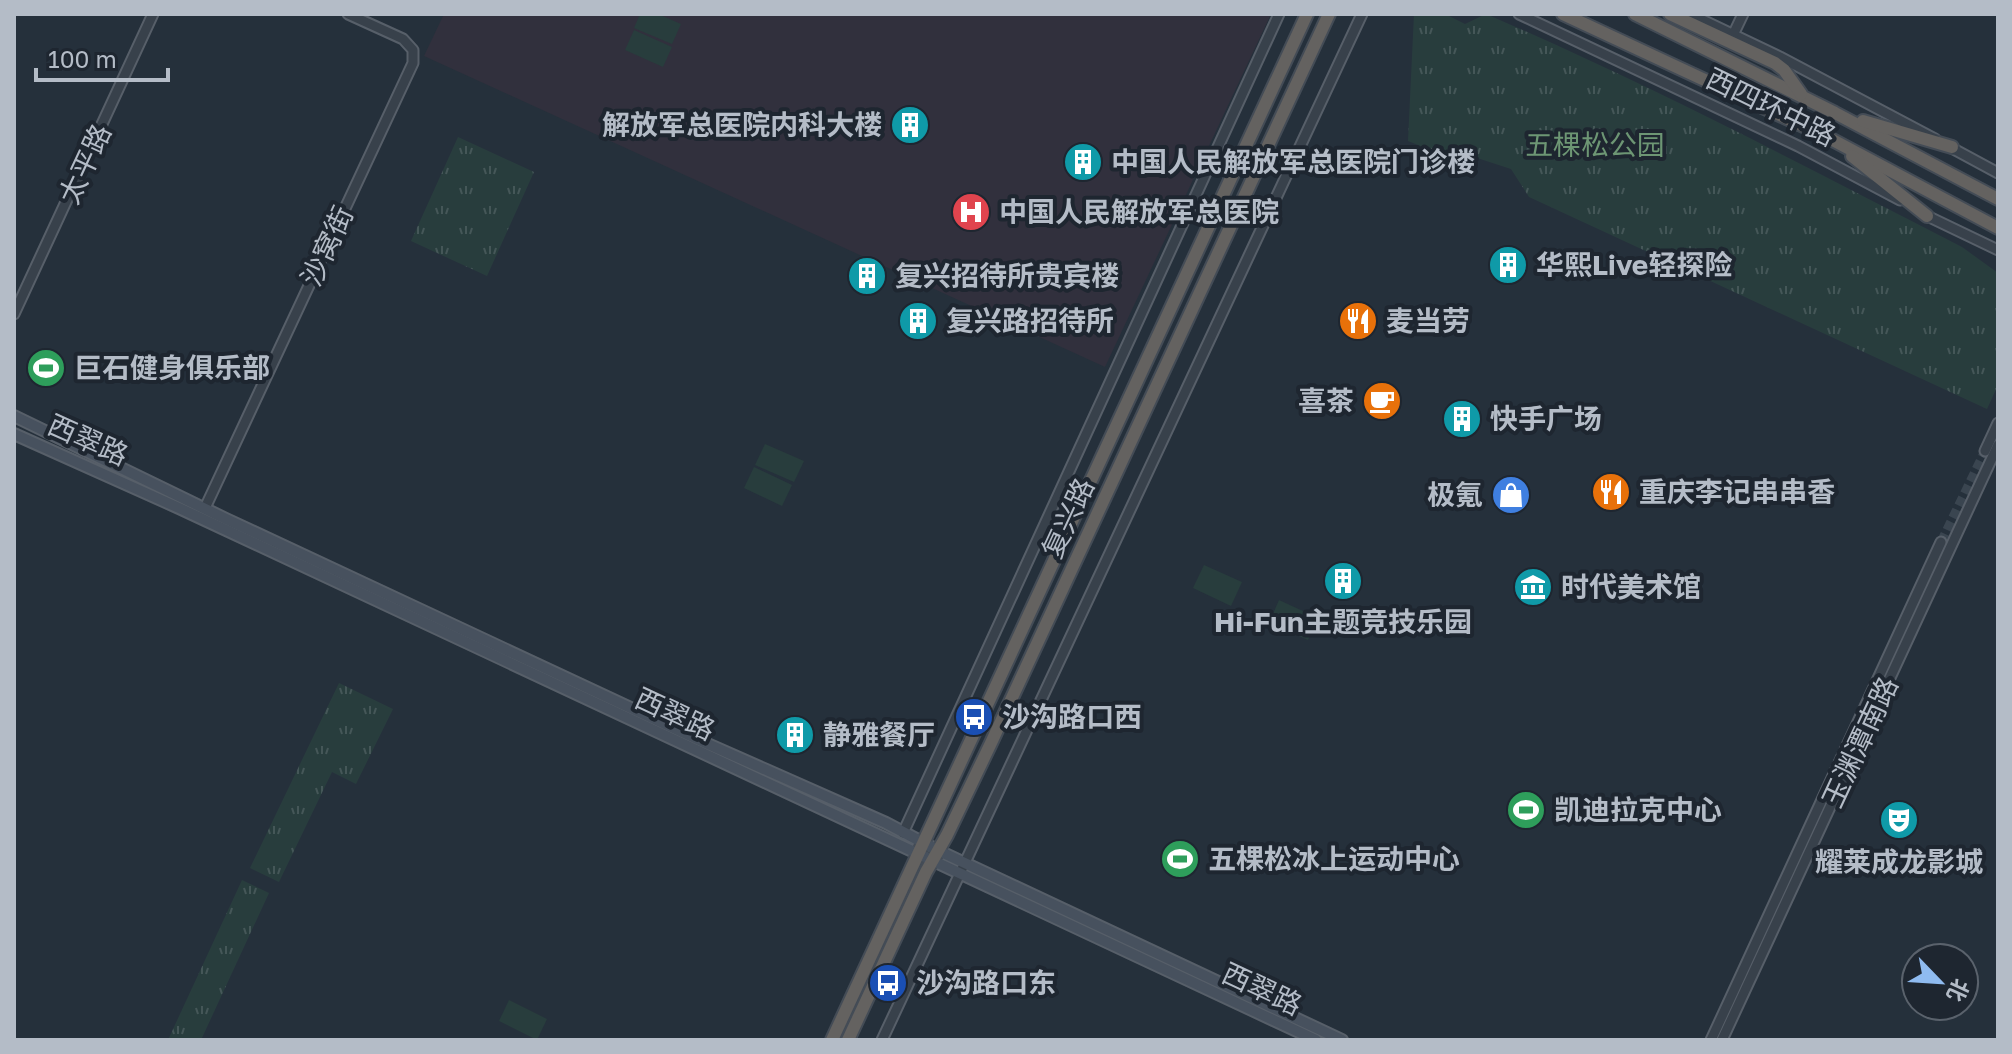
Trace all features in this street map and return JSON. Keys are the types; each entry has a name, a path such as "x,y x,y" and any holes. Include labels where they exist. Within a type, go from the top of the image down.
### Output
{"highway":[{"name":"复兴路","path":"832,1040 1307,14"},
{"name":"复兴路","path":"848,1040 934,855 947,835 1329,14"},
{"name":"西四环中路","path":"1563,14 1827,137 1998,228"},
{"name":"西四环中路","path":"1635,14 1692,40 1998,199"},
{"path":"1670,14 1775,63 1784,70 1803,97"},
{"path":"1835,113 1952,147"},
{"path":"1827,137 1927,216"}],"main road":[{"name":"西翠路","path":"14,416 903,833 922,849"},
{"name":"西翠路","path":"14,434 922,849"},
{"path":"922,849 934,855"},
{"name":"西翠路","path":"934,855 964,863 1342,1040"},
{"name":"西翠路","path":"934,855 959,874 1316,1040"}],"street":[{"name":"太平路","path":"14,314 153,14"},
{"name":"沙窝街","path":"205,508 413,63 413,50 403,39 348,14"},
{"name":"复兴路","path":"903,833 1279,14"},
{"name":"复兴路","path":"882,1040 1362,14"},
{"name":"西四环中路","path":"1519,14 1798,146 1927,216 1998,250"},
{"name":"西四环中路","path":"1690,14 1842,88 1998,173"},
{"path":"1733,35 1743,14"},
{"path":"1985,451 1998,423"},
{"name":"玉渊潭南路","path":"1722,1040 1998,445"},
{"name":"玉渊潭南路","path":"1711,1040 1941,542"}],"shaded area":[{"name":"中国人民解放军总医院","path":"444,14 1271,14 1105,367 424,56"}],"green space":[{"path":"640,14 658,14 681,24 672,44 634,28"},
{"name":"五棵松公园","path":"1414,14 1445,14 1465,24 1486,14 1667,97 1962,247 1998,273 1998,385 1987,409 1529,197 1511,169 1471,156 1458,161 1408,141"},
{"path":"634,30 672,47 663,67 625,50"},
{"path":"458,137 534,172 487,276 411,241"},
{"path":"765,444 804,461 794,482 755,465"},
{"path":"754,467 792,485 782,506 744,488"},
{"path":"1204,565 1242,582 1231,606 1193,588"},
{"path":"1279,600 1318,618 1308,640 1269,623"},
{"path":"339,683 393,709 356,784 332,772 279,882 250,868"},
{"path":"242,880 269,893 201,1040 168,1040"},
{"path":"509,1000 547,1019 537,1040 499,1021"}],"tunnel":[{"path":"1941,542 1985,451"}],"place":[{"name":"解放军总医院内科大楼","path":"910,125"},
{"name":"中国人民解放军总医院门诊楼","path":"1083,162"},
{"name":"中国人民解放军总医院","path":"971,212"},
{"name":"华熙Live轻探险","path":"1508,265"},
{"name":"复兴招待所贵宾楼","path":"867,276"},
{"name":"复兴路招待所","path":"918,321"},
{"name":"麦当劳","path":"1358,321"},
{"name":"巨石健身俱乐部","path":"46,368"},
{"name":"喜茶","path":"1382,401"},
{"name":"快手广场","path":"1462,419"},
{"name":"重庆李记串串香","path":"1611,492"},
{"name":"极氪","path":"1511,495"},
{"name":"Hi-Fun主题竞技乐园","path":"1343,581"},
{"name":"时代美术馆","path":"1533,587"},
{"name":"沙沟路口西","path":"974,717"},
{"name":"静雅餐厅","path":"795,735"},
{"name":"凯迪拉克中心","path":"1526,810"},
{"name":"耀莱成龙影城","path":"1899,820"},
{"name":"五棵松冰上运动中心","path":"1180,859"},
{"name":"沙沟路口东","path":"888,983"}]}
